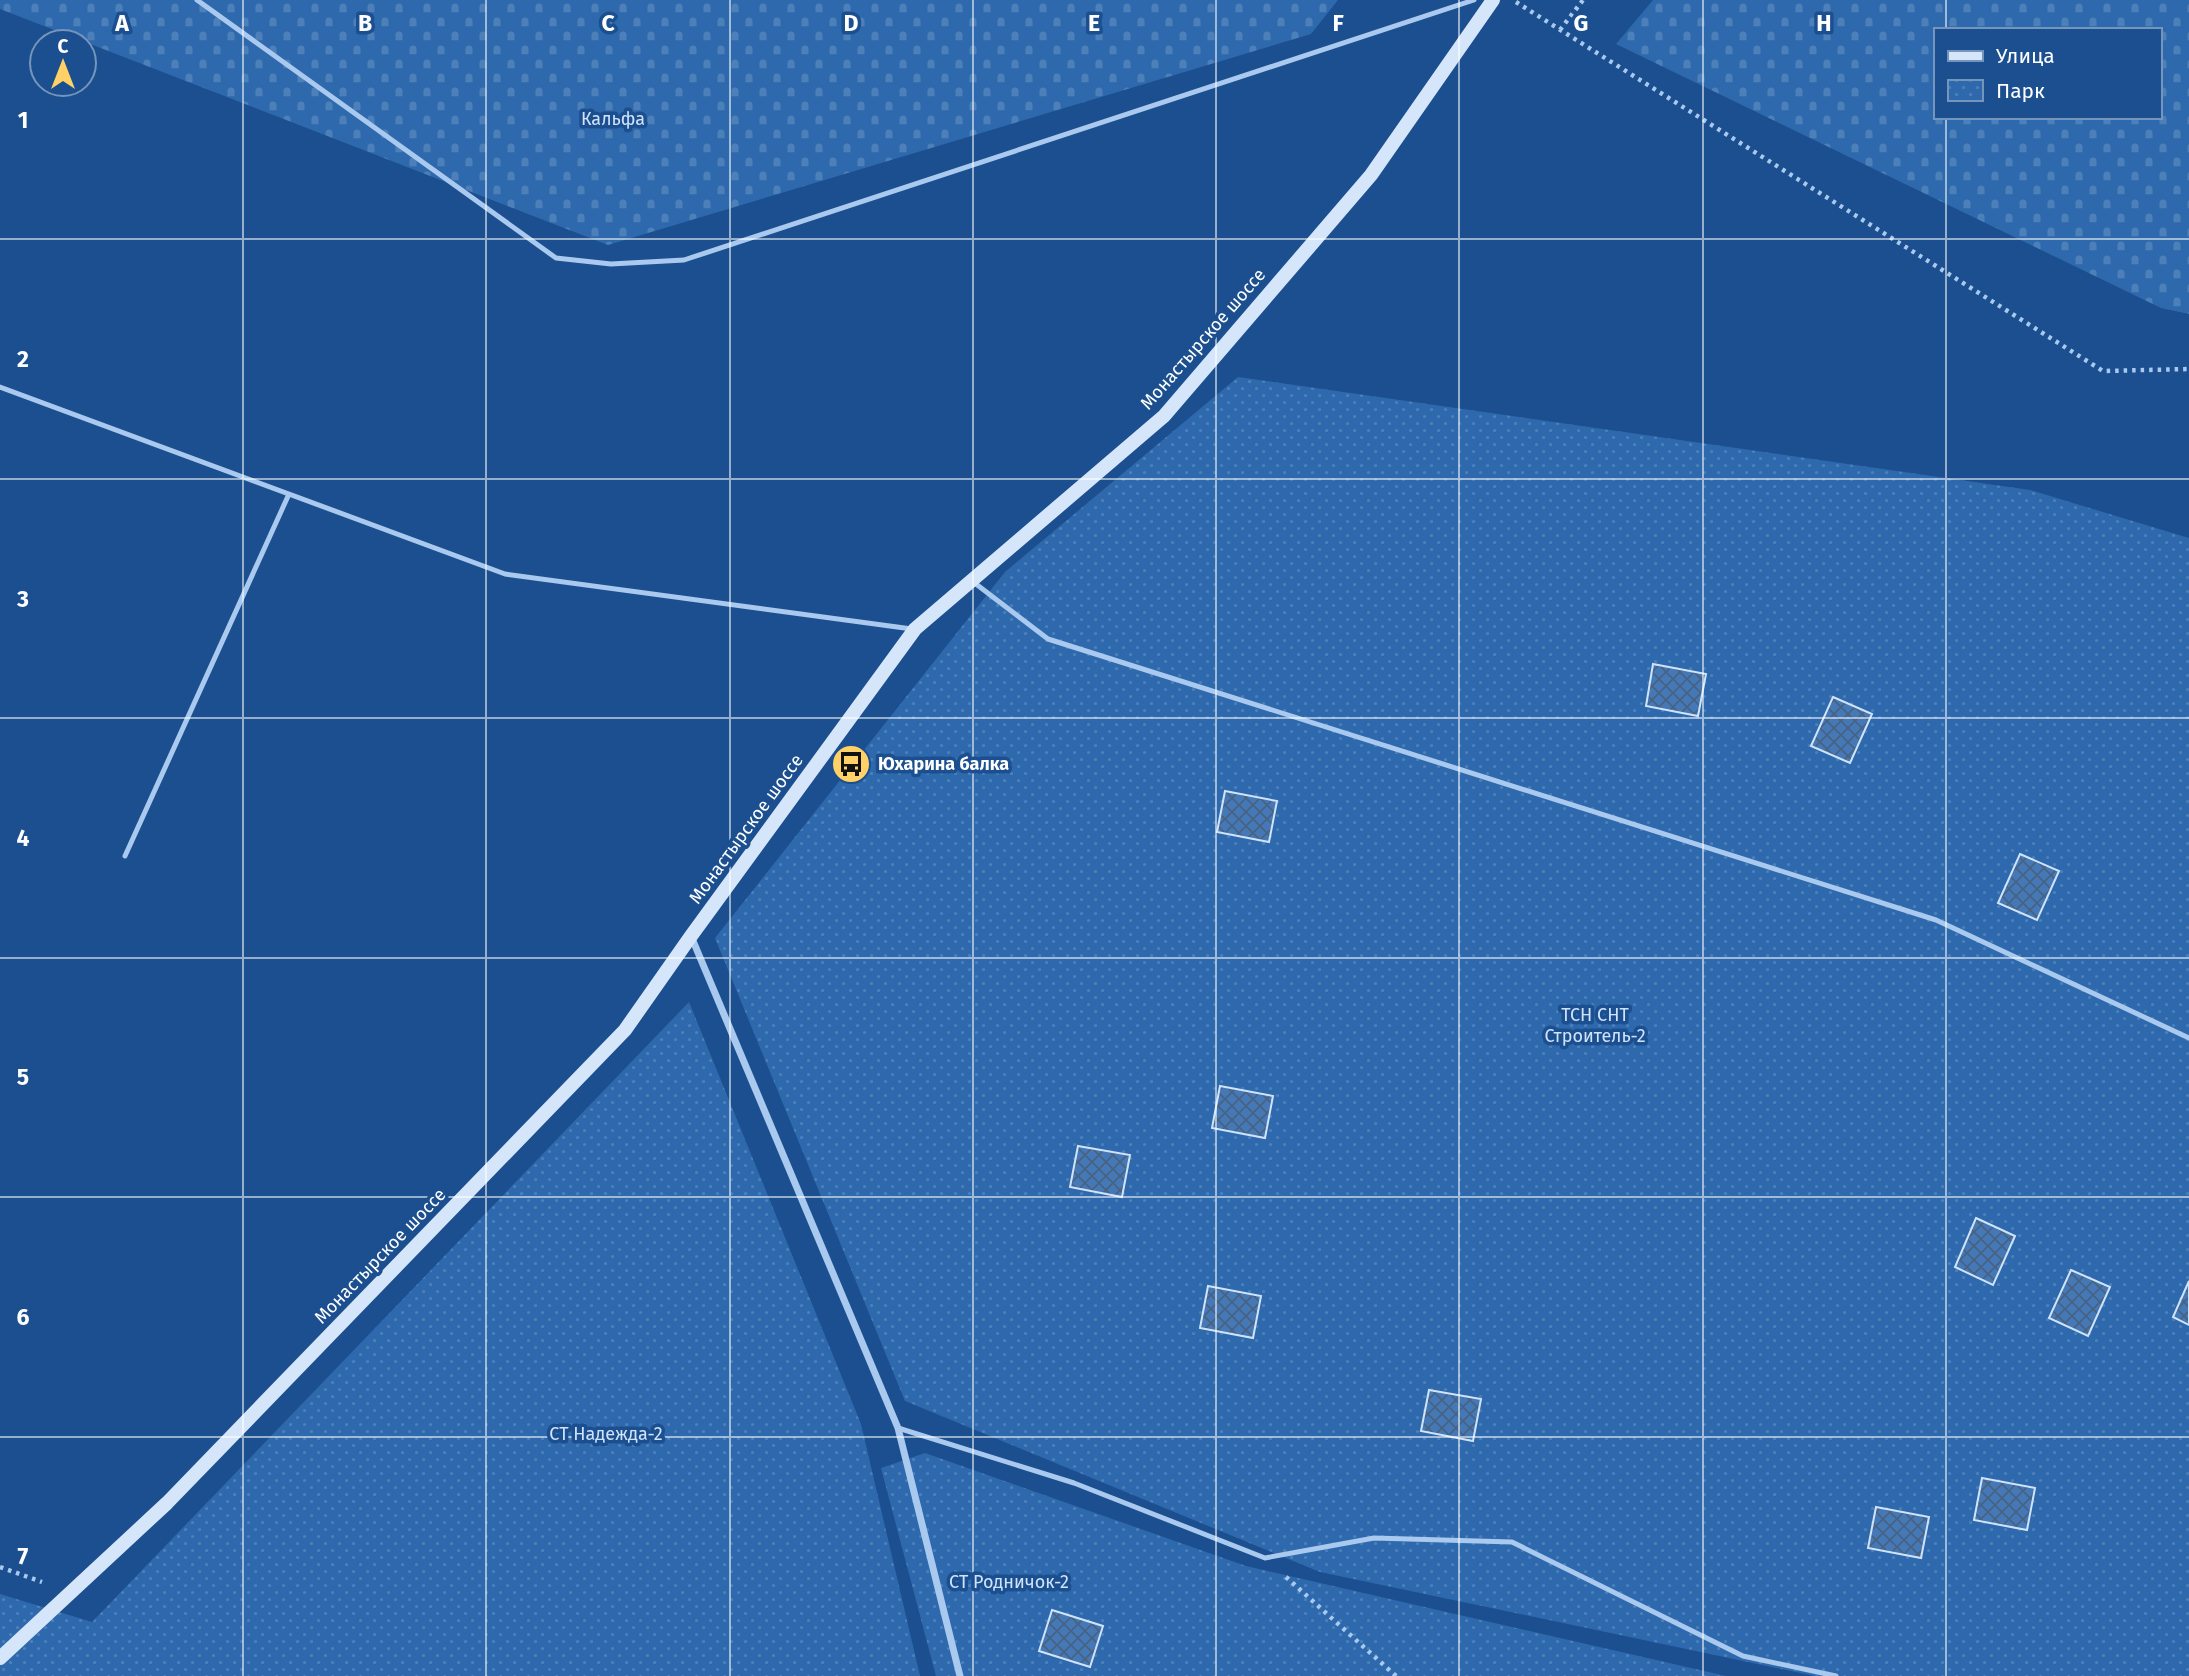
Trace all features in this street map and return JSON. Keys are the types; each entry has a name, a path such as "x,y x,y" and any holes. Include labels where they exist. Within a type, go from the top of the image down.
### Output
{"main road":[{"name":"Монастырское шоссе","path":"0,1658 167,1503 625,1030 915,629 1164,415 1371,175 1493,0"}],"street":[{"path":"691,936 898,1428 960,1676"}],"lane":[{"path":"197,0 556,258 611,264 684,260 1474,0"},
{"path":"0,387 505,574 915,629"},
{"path":"125,856 289,494"},
{"path":"972,581 1048,639 1936,920 2189,1038"},
{"path":"898,1428 1074,1483 1265,1558 1374,1538 1512,1542 1744,1656 1836,1676"}],"path":[{"path":"1513,0 2103,371 2189,369"},
{"path":"1560,30 1583,0"},
{"path":"1265,1558 1396,1676"},
{"path":"0,1567 73,1592"}],"green space":[{"name":"Кальфа","path":"0,0 1338,0 1311,34 608,245 98,47 98,28 49,28 0,9"},
{"path":"1653,0 2189,0 2189,314 2161,308 1616,44"},
{"name":"ТСН СНТ Строитель-2","path":"1238,377 2030,490 2189,538 2189,1676 1815,1676 1320,1572 905,1401 715,938 1005,572"},
{"name":"СТ Надежда-2","path":"689,1002 861,1424 920,1676 0,1676 0,1594 92,1622"},
{"name":"СТ Родничок-2","path":"925,1453 1246,1566 1726,1676 936,1676 881,1468"}],"building":[{"path":"1653,664 1706,674 1698,716 1646,706"},
{"path":"1833,697 1872,714 1850,763 1811,746"},
{"path":"1225,791 1277,801 1269,842 1217,832"},
{"path":"2020,854 2059,871 2037,920 1998,903"},
{"path":"1220,1086 1273,1096 1265,1138 1212,1128"},
{"path":"1078,1146 1130,1155 1122,1197 1070,1187"},
{"path":"1976,1218 2015,1236 1993,1285 1955,1267"},
{"path":"2071,1270 2110,1287 2088,1336 2049,1318"},
{"path":"2189,1281 2189,1325 2173,1317"},
{"path":"1208,1286 1261,1296 1253,1338 1200,1328"},
{"path":"1429,1390 1481,1399 1473,1441 1421,1431"},
{"path":"1982,1478 2035,1488 2027,1530 1974,1520"},
{"path":"1876,1507 1929,1517 1921,1558 1868,1548"},
{"path":"1052,1610 1103,1626 1090,1667 1039,1651"}],"place":[{"name":"Юхарина балка","path":"851,764"}]}
